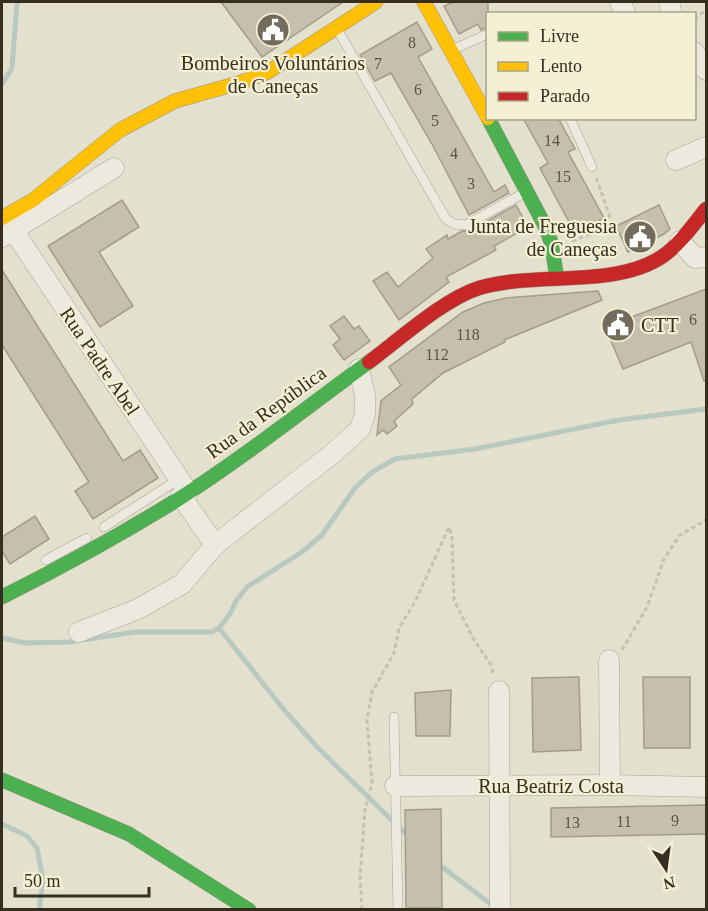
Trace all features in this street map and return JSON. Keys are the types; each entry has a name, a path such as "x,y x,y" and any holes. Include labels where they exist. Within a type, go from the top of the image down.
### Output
{"street":[{"path":"5,229 33,200 120,130 175,101 239,83 268,72 376,2"},
{"path":"424,2 486,114"},
{"path":"696,55 706,70"},
{"path":"489,120 545,226 552,246 556,278"},
{"path":"676,160 706,147"},
{"path":"5,229 114,168"},
{"name":"Rua da República","path":"2,597 77,559 359,369 455,298 471,289 521,280 598,276 623,272 657,260 680,241 706,209"},
{"name":"Rua Padre Abel","path":"5,229 183,489 214,545"},
{"path":"680,241 695,258 706,256"},
{"path":"79,632 138,609 182,584 214,545 331,455 360,429 365,414 365,396 359,369"},
{"path":"609,660 610,785"},
{"path":"499,691 500,909"},
{"path":"2,780 129,834 207,885 249,909"},
{"name":"Rua Beatriz Costa","path":"395,786 706,787"}],"lane":[{"path":"336,27 446,219 454,224 466,225 527,192"},
{"path":"452,50 486,34"},
{"path":"571,120 592,167"},
{"path":"34,566 183,489"},
{"path":"394,717 398,909"}],"path":[{"path":"552,246 579,240 613,226 592,167"},
{"path":"609,660 624,647 647,607 664,559 680,535 706,520"},
{"path":"362,909 360,877 365,808 372,783 367,720 372,692 394,653 399,628 415,602 449,527 452,537 454,600 473,638 491,665 499,691"}],"building":[{"name":"Bombeiros Voluntários de Caneças","path":"221,2 343,2 262,57"},
{"path":"453,2 488,2 486,28 481,30 478,24 459,34 444,6"},
{"path":"417,22 432,49 418,57 494,192 505,185 509,193 469,215 391,73 375,81 360,55"},
{"path":"524,120 559,120 575,149 568,152 604,218 575,233 540,168 548,163"},
{"path":"122,200 139,227 99,252 133,306 100,327 48,246"},
{"path":"516,205 528,227 494,246 496,250 446,277 449,282 399,320 373,281 387,272 398,287 433,258 426,249 447,235 448,239 462,231 469,231"},
{"path":"659,205 670,229 628,252 616,226"},
{"path":"2,270 123,461 140,450 158,478 93,519 75,491 89,482 2,345"},
{"path":"706,289 706,380 704,381 691,342 623,369 605,327"},
{"path":"598,291 602,300 504,340 505,342 443,373 412,399 413,404 394,421 397,426 387,434 383,430 377,435 381,401 401,385 389,367 463,312 484,303 506,298"},
{"path":"344,316 354,329 359,326 370,341 344,360 333,345 340,339 330,326"},
{"path":"35,516 49,539 10,564 2,551 2,537"},
{"path":"579,677 581,750 533,752 532,678"},
{"path":"643,677 690,677 690,748 644,748"},
{"path":"451,690 450,736 416,736 415,693"},
{"path":"706,805 706,834 551,837 551,808"},
{"path":"441,809 442,908 406,908 405,810"}],"waterway":[{"path":"2,84 12,68 17,2"},
{"path":"2,638 25,643 69,642 135,632 212,632 219,628 230,614 236,601 247,587 302,552 322,535 355,488 372,472 395,459 475,449 619,420 706,409"},
{"path":"219,628 285,711 318,748 410,838"},
{"path":"2,824 27,836 37,848 43,880 39,910"},
{"path":"437,863 496,908"}],"traffic: fast":[{"path":"489,120 545,226 551,242 557,278"},
{"path":"2,597 134,526 202,484 369,362"},
{"path":"2,780 129,834 249,910"}],"traffic: slow":[{"path":"2,218 33,200 120,130 175,101 239,83 268,72 376,2"},
{"path":"424,2 486,114"}],"traffic: jam":[{"path":"369,362 437,310 465,293 479,288 524,280 622,273 644,266 663,256 675,246 706,209"}],"place":[{"name":"Bombeiros Voluntários de Caneças","path":"273,30"},
{"name":"Junta de Freguesia de Caneças","path":"640,237"},
{"name":"CTT","path":"618,325"}]}
